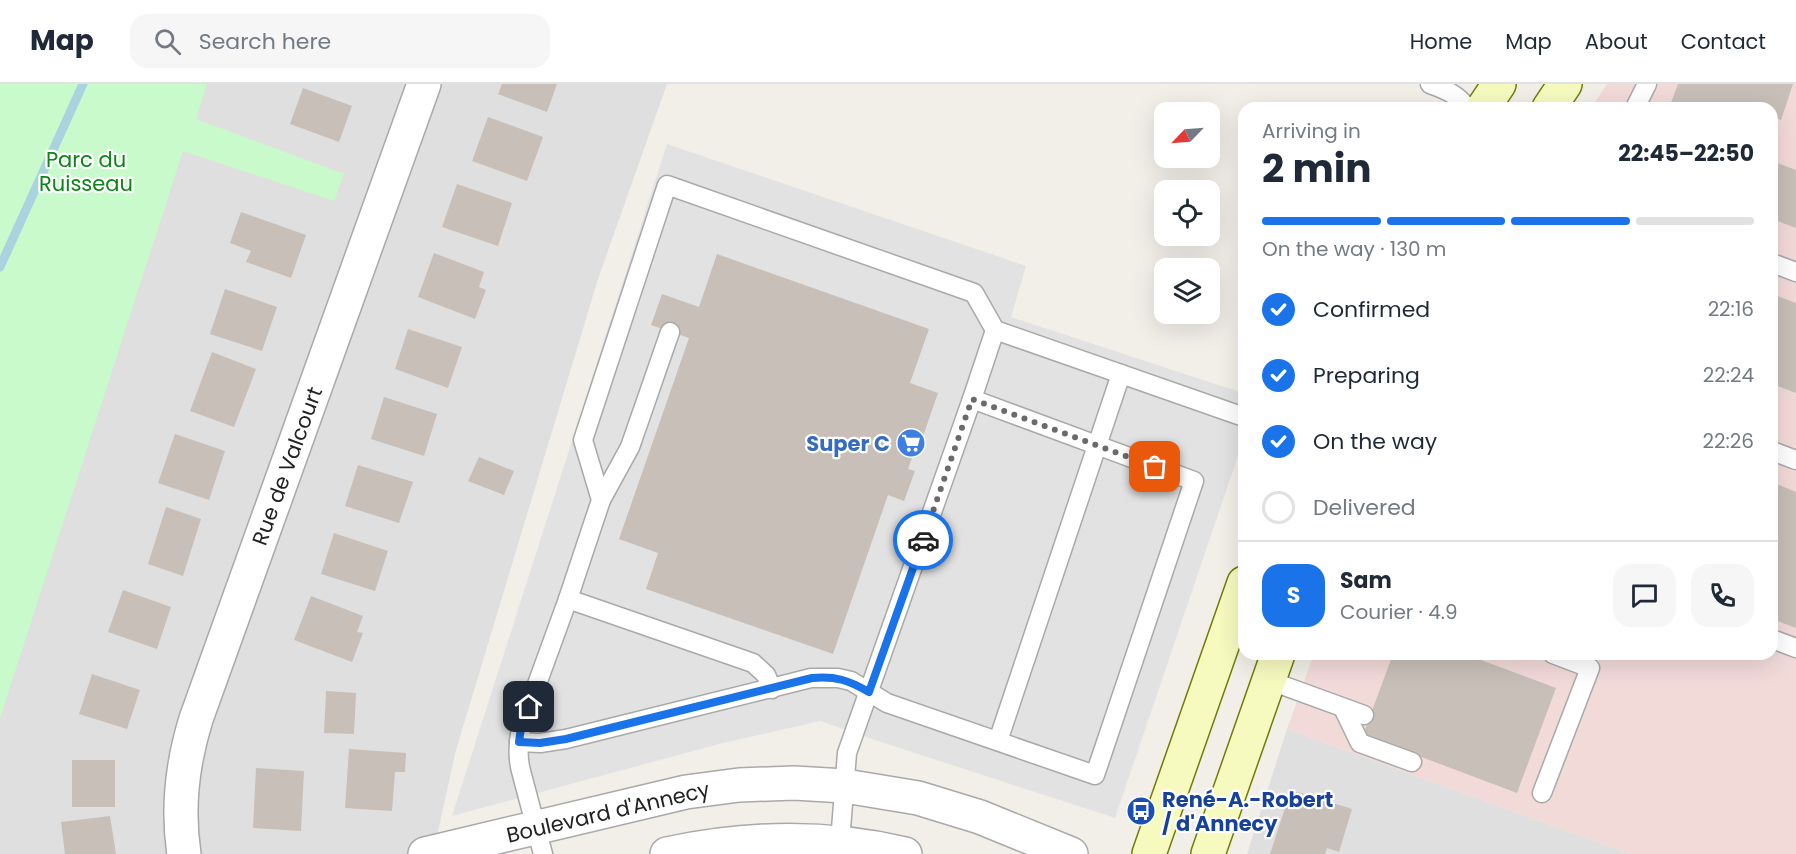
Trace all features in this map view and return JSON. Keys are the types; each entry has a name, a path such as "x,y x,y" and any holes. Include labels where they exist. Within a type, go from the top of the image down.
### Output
{"street":[{"name":"Rue de Valcourt","path":"184,854 180,823 182,783 195,719 424,84"},
{"path":"1487,102 1499,84"},
{"path":"1554,102 1565,84"},
{"path":"1149,854 1238,600"},
{"path":"1208,854 1273,667"},
{"name":"Boulevard d'Annecy","path":"424,854 540,840 659,797 712,788 766,784 845,786 909,796 990,821 1071,854"},
{"path":"667,854 725,844 813,840 840,842 905,854"}],"lane":[{"path":"1430,84 1463,102"},
{"path":"1638,102 1647,84"},
{"path":"601,500 583,440 667,185 974,293 995,330 1238,415"},
{"path":"1778,265 1796,272"},
{"path":"840,842 847,753 995,330"},
{"path":"540,840 518,757 521,728 601,500 630,447 670,332"},
{"path":"998,741 1121,374"},
{"path":"519,742 540,743 566,739 823,677 851,681 887,703 1095,775 1194,481 972,399"},
{"path":"1778,453 1796,460"},
{"path":"568,599 753,663 766,675 772,689"},
{"path":"1778,641 1796,648"},
{"path":"1542,794 1590,668 1569,660"},
{"path":"1273,667 1343,708 1364,715"},
{"path":"1343,708 1360,743 1412,762"}],"shaded area":[{"path":"0,84 667,84 598,279 456,750 433,854 0,854"},
{"path":"1607,84 1796,84 1796,854 1630,854 1287,729 1312,660 1778,660 1778,102 1595,102"},
{"path":"667,144 1026,266 1011,317 1238,391 1238,456 1115,818 820,721 719,744 452,816"},
{"path":"1287,729 1630,854 1247,854"}],"green space":[{"name":"Parc du Ruisseau","path":"0,84 207,84 196,119 344,174 334,201 183,151 0,718"}],"building":[{"path":"502,84 557,84 547,112 498,94"},
{"path":"1678,84 1793,84 1781,120 1778,119 1778,102 1671,102"},
{"path":"303,88 352,106 339,142 290,124"},
{"path":"488,117 543,137 527,181 472,161"},
{"path":"1778,163 1796,170 1796,228 1778,221"},
{"path":"457,184 512,203 498,246 442,227"},
{"path":"241,212 306,235 291,278 246,262 251,251 230,243"},
{"path":"434,253 484,272 479,287 486,290 475,319 418,297"},
{"path":"717,254 929,329 910,383 938,393 921,442 918,441 908,469 915,471 904,501 888,495 833,654 646,589 658,553 619,539 689,338 651,325 662,294 699,307"},
{"path":"225,289 277,307 262,351 210,334"},
{"path":"1778,296 1796,303 1796,393 1778,386"},
{"path":"408,329 462,347 448,388 395,369"},
{"path":"212,352 256,369 234,427 190,411"},
{"path":"384,397 437,414 424,456 371,439"},
{"path":"175,434 225,451 209,500 158,483"},
{"path":"479,457 514,471 504,495 468,481"},
{"path":"358,465 413,482 399,523 345,506"},
{"path":"1778,484 1796,492 1796,628 1778,621"},
{"path":"166,507 201,519 183,576 148,564"},
{"path":"334,533 388,551 375,591 321,574"},
{"path":"123,590 171,607 157,649 108,632"},
{"path":"311,596 363,616 357,632 363,633 352,662 294,640"},
{"path":"1391,660 1481,660 1556,688 1517,793 1363,735"},
{"path":"92,674 140,690 127,729 79,714"},
{"path":"326,691 356,693 354,734 324,733"},
{"path":"349,749 406,753 405,772 395,772 392,811 345,808"},
{"path":"72,760 115,760 115,807 72,807"},
{"path":"256,768 304,771 301,831 253,828"},
{"path":"1291,790 1352,809 1339,852 1327,848 1325,854 1270,854"},
{"path":"110,816 116,854 65,854 61,822"}],"waterway":[{"path":"0,267 83,84"}],"way so far":[{"path":"923,540 972,399 1155,467"}],"place":[{"name":"Super C","path":"911,443"},
{"name":"René-A.-Robert / d'Annecy","path":"1141,811"}],"route":[{"path":"529,707 521,728 519,742 540,743 566,739 812,678 838,678 851,681 869,692 923,540"}]}
